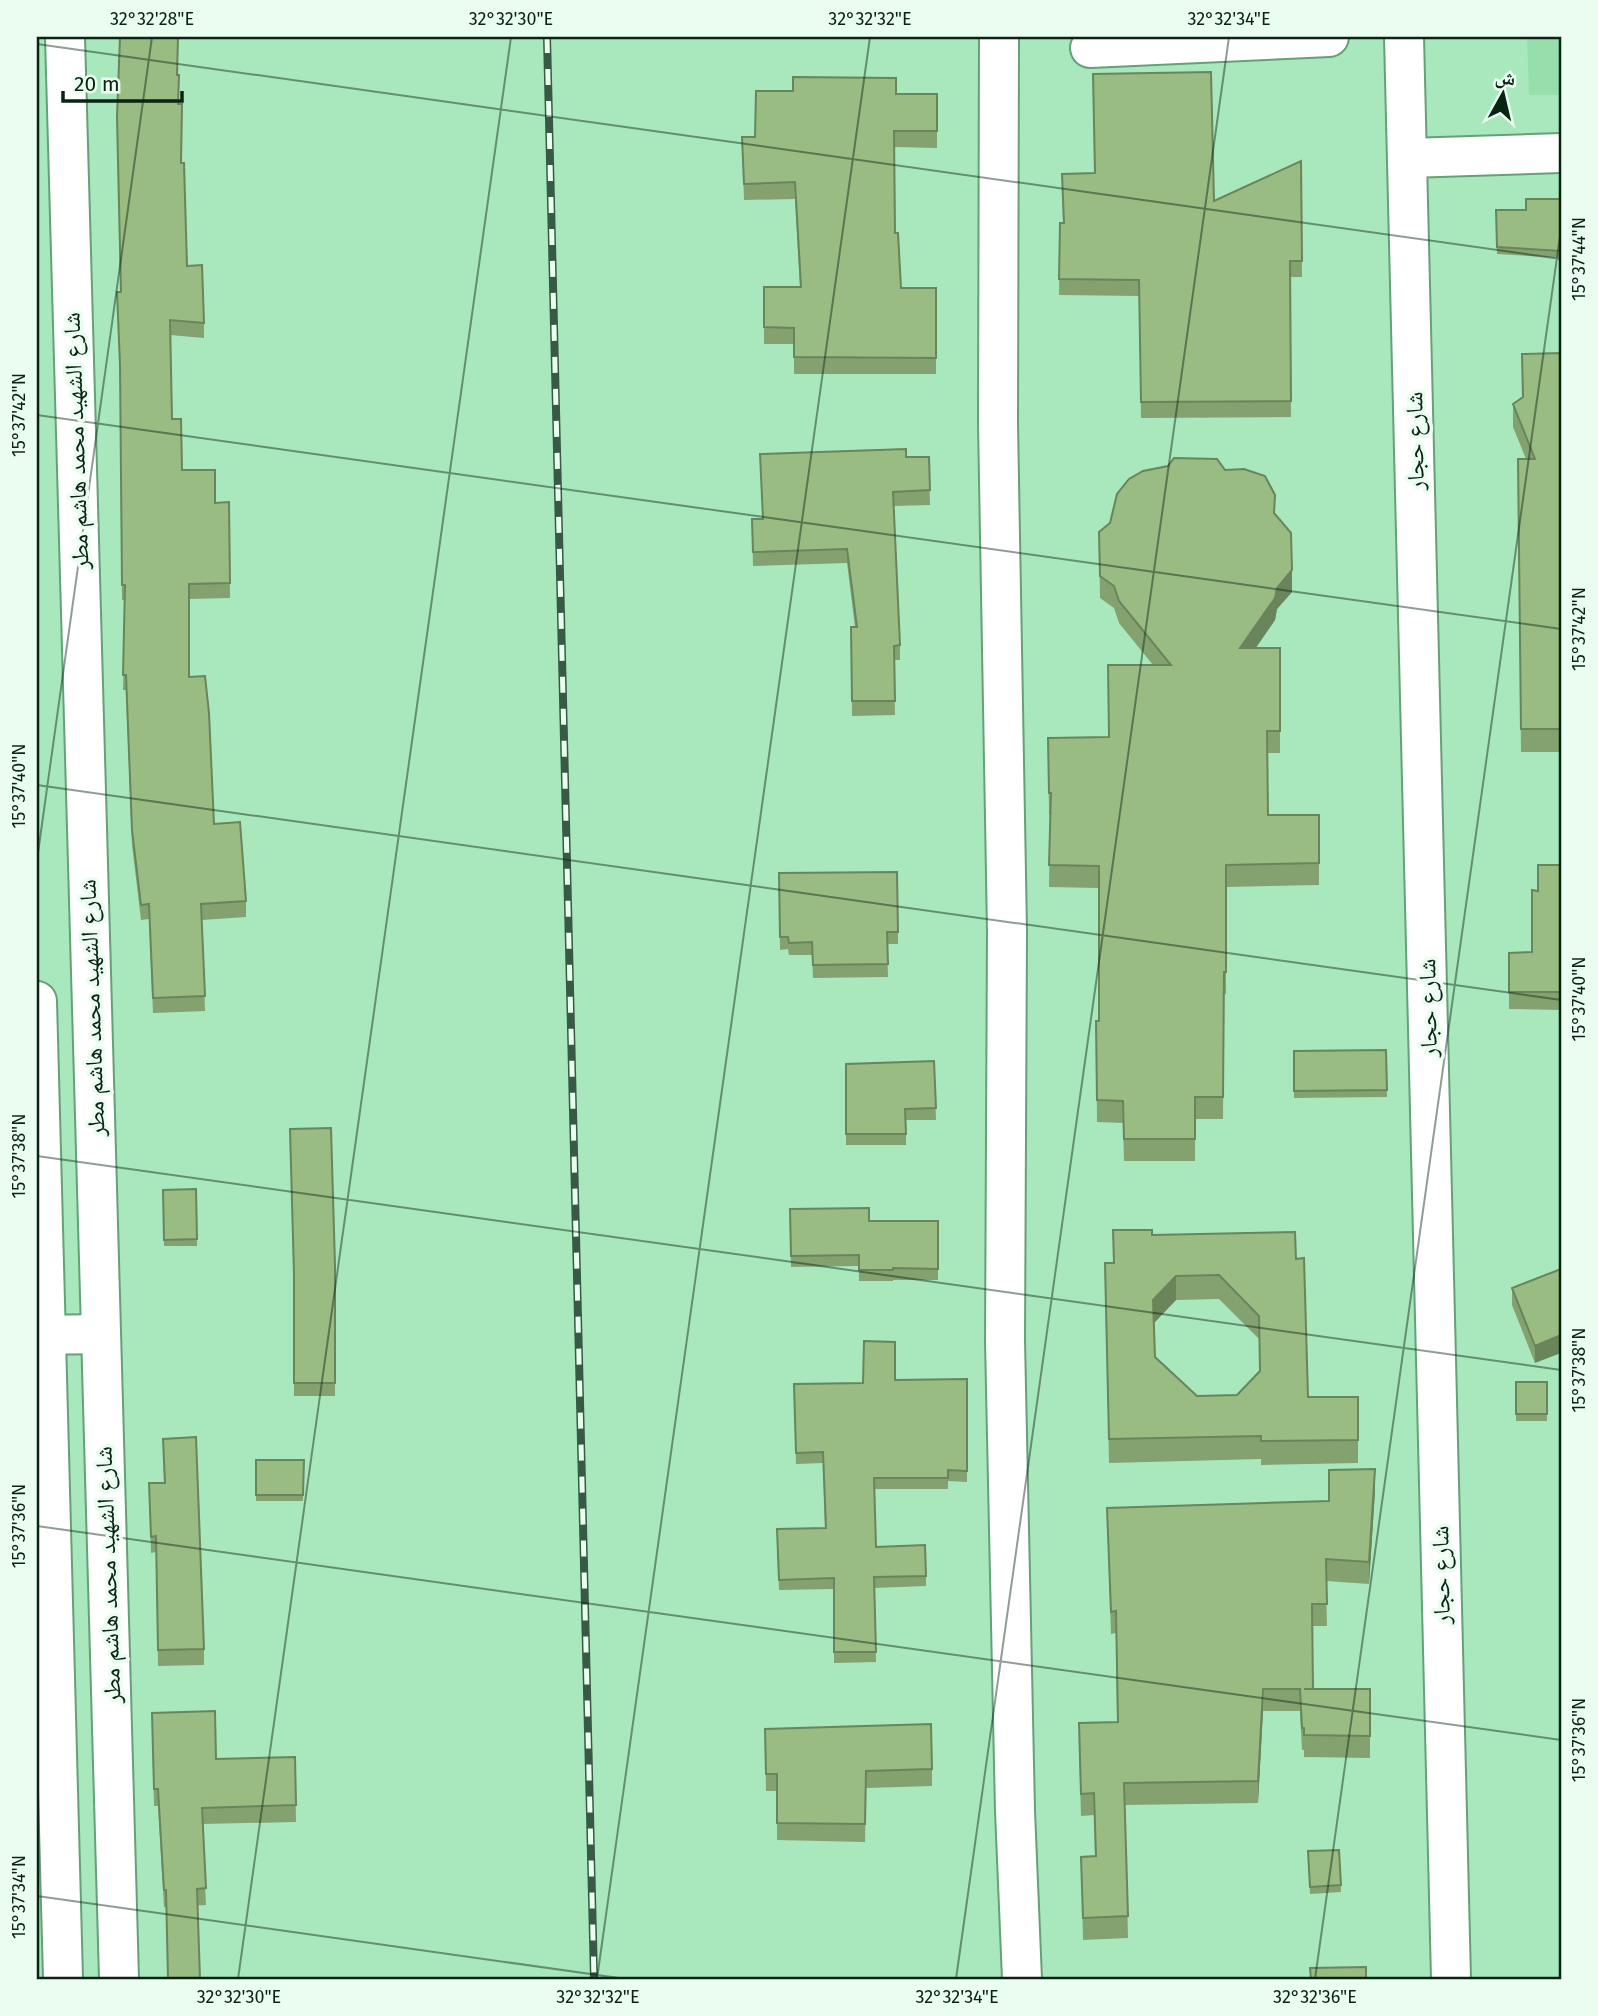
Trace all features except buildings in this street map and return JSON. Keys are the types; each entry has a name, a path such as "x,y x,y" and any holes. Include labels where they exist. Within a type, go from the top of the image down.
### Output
{"street":[{"name":"شارع الشهيد محمد هاشم مطر","path":"65,37 119,1979"},
{"path":"999,37 998,423 1007,931 1005,1340 1015,1811 1022,1979"},
{"path":"1090,48 1329,37"},
{"name":"شارع حجار","path":"1405,37 1451,1979"},
{"path":"1408,159 1561,153"},
{"path":"37,1001 41,1335 63,1979"},
{"path":"41,1335 101,1334"}],"shaded area":[{"path":"1527,37 1561,37 1561,95 1529,95"}],"railway":[{"path":"547,37 594,1979"}]}
